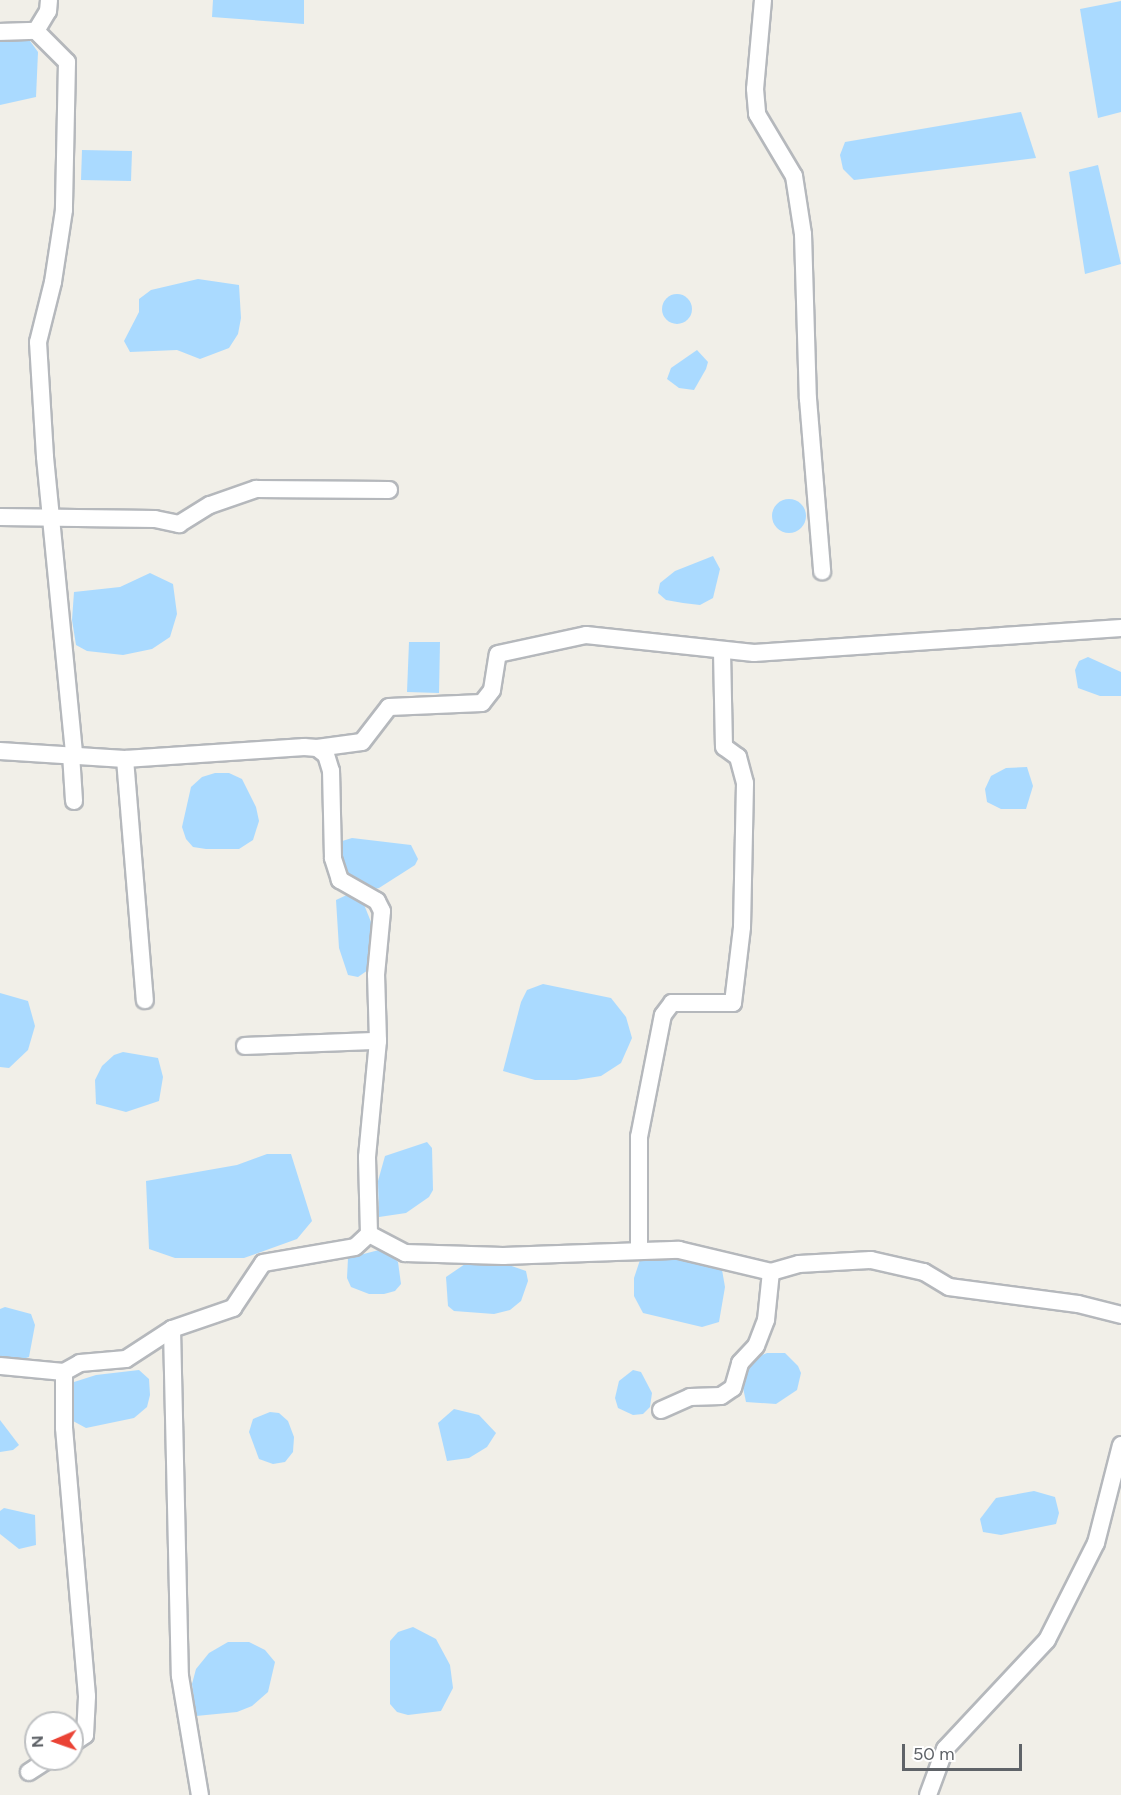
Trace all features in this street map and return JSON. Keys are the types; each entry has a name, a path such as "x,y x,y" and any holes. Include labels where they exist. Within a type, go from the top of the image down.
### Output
{"street":[{"path":"36,31 48,11 49,0"},
{"path":"763,0 755,89 758,114 794,176 803,234 808,399 814,437 822,571"},
{"path":"0,32 36,31 67,62 64,210 53,282 38,342 45,457 53,518 73,754 74,801"},
{"path":"0,518 155,519 179,524 210,505 256,489 389,490"},
{"path":"0,751 125,759 317,748 362,742 389,706 482,703 492,690 498,654 586,635 623,637 722,651 754,653 1121,628"},
{"path":"639,1250 639,1137 663,1015 672,1003 733,1003 742,927 745,783 738,757 724,747 722,651"},
{"path":"0,1366 64,1372 81,1363 126,1359 172,1329 233,1308 263,1263 356,1247 369,1234 367,1157 378,1041 376,975 382,910 377,901 340,880 333,858 331,771 326,755 317,748"},
{"path":"125,759 145,1000"},
{"path":"245,1046 378,1041"},
{"path":"369,1234 405,1253 503,1256 679,1250 771,1272 799,1264 871,1260 924,1272 950,1287 1078,1304 1121,1315"},
{"path":"661,1410 690,1397 721,1396 733,1388 740,1363 756,1346 766,1320 771,1272"},
{"path":"172,1329 180,1676 200,1795"},
{"path":"64,1372 64,1428 87,1696 84,1736"},
{"path":"928,1795 945,1749 1047,1640 1096,1543 1121,1445"}],"water":[{"path":"213,0 304,0 304,24 212,17"},
{"path":"1121,1 1121,112 1098,118 1080,9"},
{"path":"0,41 30,41 38,52 36,97 0,105"},
{"path":"1021,112 1036,158 854,180 843,169 840,155 845,142"},
{"path":"82,150 132,151 131,181 81,180"},
{"path":"1098,165 1121,264 1085,274 1069,172"},
{"path":"198,279 239,285 241,318 238,334 229,348 200,359 177,350 130,352 124,341 139,312 139,299 151,290"},
{"path":"677,294 688,298 692,309 688,320 677,324 666,320 662,309 666,298"},
{"path":"697,350 708,362 706,369 694,390 679,388 667,379 671,368"},
{"path":"789,499 801,504 806,516 801,528 789,533 777,528 772,516 777,504"},
{"path":"713,556 720,569 713,598 700,605 666,600 658,593 660,583 675,571"},
{"path":"150,573 173,584 177,614 170,637 152,649 123,655 87,651 76,645 72,620 74,592 120,587"},
{"path":"409,642 440,642 439,693 407,692"},
{"path":"1088,657 1121,672 1121,696 1100,696 1078,688 1075,670 1079,661"},
{"path":"1027,767 1033,786 1026,809 1001,809 987,802 985,789 991,776 1006,768"},
{"path":"215,773 229,773 242,779 256,807 259,821 253,840 239,849 193,847 186,839 182,827 191,787 202,777"},
{"path":"352,838 411,845 418,859 415,865 379,888 369,890 343,874 339,842"},
{"path":"351,893 363,902 371,922 371,968 358,977 348,975 339,948 336,900"},
{"path":"543,984 611,998 626,1017 632,1038 621,1063 601,1076 576,1080 535,1080 503,1071 521,1002 527,990"},
{"path":"0,993 28,1001 35,1026 28,1050 9,1068 0,1067"},
{"path":"123,1052 158,1058 163,1077 159,1101 126,1112 96,1104 95,1080 102,1066 114,1055"},
{"path":"427,1142 432,1148 433,1190 429,1197 406,1213 379,1217 378,1181 385,1156"},
{"path":"267,1154 291,1154 312,1221 297,1239 244,1258 175,1258 149,1249 146,1181 237,1165"},
{"path":"379,1250 390,1253 398,1262 401,1284 395,1291 384,1294 369,1294 351,1287 347,1278 348,1258"},
{"path":"649,1254 721,1264 725,1287 719,1322 702,1327 643,1313 634,1296 634,1278 640,1260"},
{"path":"468,1262 506,1264 526,1271 528,1281 521,1301 510,1310 494,1314 454,1311 448,1306 446,1277"},
{"path":"5,1307 31,1314 35,1325 29,1357 14,1362 0,1360 0,1309"},
{"path":"767,1353 785,1353 798,1366 801,1373 797,1390 776,1404 746,1402 741,1378 747,1361"},
{"path":"139,1370 149,1379 150,1395 147,1407 134,1418 86,1428 73,1421 74,1382 96,1375"},
{"path":"633,1370 641,1372 652,1393 650,1407 643,1414 633,1415 618,1408 615,1398 619,1381"},
{"path":"454,1409 479,1415 496,1433 487,1447 469,1458 447,1461 438,1423"},
{"path":"270,1412 279,1413 288,1421 294,1437 293,1452 285,1462 273,1464 259,1459 249,1432 253,1419"},
{"path":"0,1420 19,1445 13,1450 0,1452"},
{"path":"1034,1491 1055,1497 1059,1513 1056,1524 1001,1535 983,1532 980,1519 996,1498"},
{"path":"4,1508 35,1515 36,1545 19,1549 0,1534 0,1511"},
{"path":"413,1627 436,1639 450,1665 453,1688 441,1711 408,1715 397,1712 390,1704 390,1641 398,1632"},
{"path":"228,1642 249,1642 265,1650 275,1662 268,1692 252,1706 237,1712 196,1716 192,1684 196,1669 209,1653"}]}
